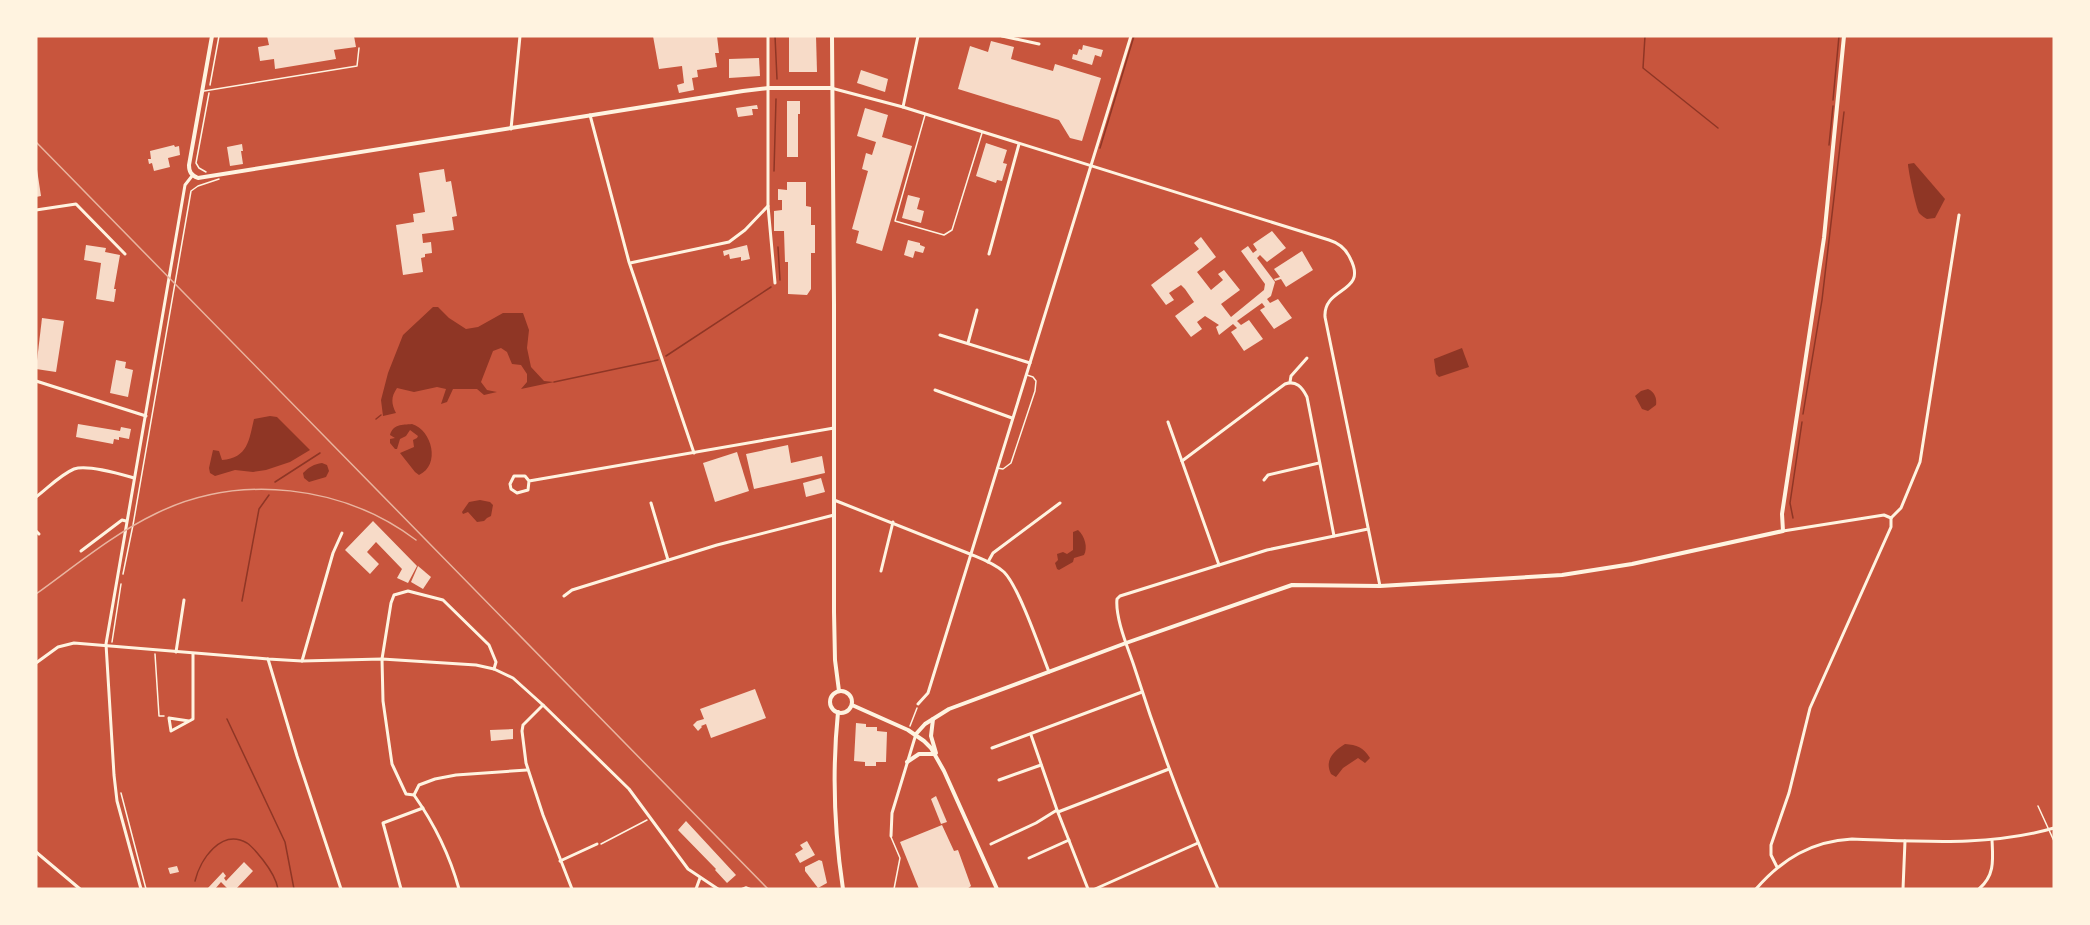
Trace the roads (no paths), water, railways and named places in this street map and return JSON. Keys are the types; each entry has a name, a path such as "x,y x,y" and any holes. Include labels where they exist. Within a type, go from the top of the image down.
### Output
{"street":[{"path":"212,36 189,165 192,176 202,179 590,115 770,88 831,88 925,114 1329,240 1345,249 1355,269 1356,276 1351,284 1328,303 1325,317 1380,586"},
{"path":"511,129 520,36"},
{"path":"768,36 770,88 768,206 775,283"},
{"path":"832,36 834,612 835,660 839,690"},
{"path":"903,108 918,36"},
{"path":"1002,36 1039,44"},
{"path":"918,704 928,693 1131,36"},
{"path":"1783,531 1782,514 1824,238 1844,36"},
{"path":"590,115 630,263 694,453"},
{"path":"989,255 1018,144"},
{"path":"141,889 117,801 106,644 185,185 192,176"},
{"path":"36,210 76,204 125,254"},
{"path":"630,263 729,242 745,230 768,206"},
{"path":"1777,867 1771,855 1771,845 1791,786 1810,708 1891,527 1891,518 1901,508 1920,462 1959,215"},
{"path":"968,343 977,310"},
{"path":"940,334 1029,363"},
{"path":"1290,382 1291,376 1307,358"},
{"path":"36,381 146,416"},
{"path":"1182,461 1285,384 1290,382 1298,384 1306,397 1334,536"},
{"path":"935,390 1012,418"},
{"path":"1168,422 1219,565"},
{"path":"529,481 834,428"},
{"path":"1264,480 1268,475 1319,463"},
{"path":"36,498 76,468 85,467 135,478"},
{"path":"514,476 525,476 529,481 528,490 517,493 511,489 510,484 514,476"},
{"path":"834,500 970,554 1005,573 1014,587 1049,672"},
{"path":"651,503 668,560"},
{"path":"988,562 993,553 1060,503"},
{"path":"564,596 572,590 668,560 830,514 834,515"},
{"path":"891,836 892,813 916,734 933,718 949,709 1126,643 1292,585 1380,586 1540,577 1594,571 1783,531 1884,515 1891,518"},
{"path":"81,551 122,520 126,521"},
{"path":"881,572 893,522"},
{"path":"1218,889 1169,769 1142,692 1116,606 1117,599 1120,596 1267,550 1368,530"},
{"path":"302,661 333,553 342,533"},
{"path":"459,889 433,826 414,795 406,794 392,764 383,701 382,659 394,595 408,591 438,597 489,645 496,662 494,669"},
{"path":"176,652 184,600"},
{"path":"36,663 65,644 106,644 193,654 268,659 302,661 382,659 476,665 494,669 513,678 629,789 688,869 718,889"},
{"path":"189,721 169,718 171,731 193,719 193,654"},
{"path":"268,659 341,889"},
{"path":"839,690 845,691 850,695 852,705 845,712 832,709 830,702 833,693 839,690"},
{"path":"992,748 1142,692"},
{"path":"543,705 523,725 527,770 572,889"},
{"path":"852,705 916,734 936,756"},
{"path":"838,712 835,747 835,826 843,889"},
{"path":"933,718 931,736 936,756 997,889"},
{"path":"1031,735 1088,889"},
{"path":"908,762 919,754 936,756"},
{"path":"999,780 1041,765"},
{"path":"991,844 1058,811 1169,769"},
{"path":"414,795 419,785 442,777 527,770"},
{"path":"400,889 383,823 423,808"},
{"path":"1756,889 1789,857 1808,848 1830,842 1852,839 1992,840 2054,828"},
{"path":"1029,858 1068,840"},
{"path":"1979,889 1991,874 1993,867 1992,840"},
{"path":"1903,889 1905,841"},
{"path":"1095,889 1198,843"},
{"path":"560,861 597,844"},
{"path":"36,852 80,889"},
{"path":"696,889 700,879"}],"lane":[{"path":"203,91 357,66 359,48"},
{"path":"925,114 895,221 944,235 952,230 982,132"},
{"path":"997,468 1003,469 1011,463 1035,391 1036,381 1033,377 1026,375"},
{"path":"2038,806 2054,841"},
{"path":"891,836 900,858 894,889"},
{"path":"741,889 746,887 751,889"}],"waterway":[{"path":"775,36 777,79"},
{"path":"1100,148 1134,36"},
{"path":"1645,36 1643,68 1718,128"},
{"path":"1833,100 1839,36"},
{"path":"774,171 776,99"},
{"path":"1829,145 1833,106"},
{"path":"1803,414 1822,300 1844,112"},
{"path":"778,247 780,280"},
{"path":"666,356 771,287"},
{"path":"554,382 658,360"},
{"path":"376,419 381,415"},
{"path":"1793,518 1790,503 1802,422"},
{"path":"275,482 320,453"},
{"path":"242,601 259,509 269,495"},
{"path":"227,719 285,842 294,889"},
{"path":"195,881 202,864 213,849 220,843 238,839 247,843 259,855 276,881 278,889"}],"railway":[{"path":"36,142 768,889"},
{"path":"36,594 141,521 189,500 222,493 256,489 290,491 324,497 356,507 387,521 416,540"}]}
